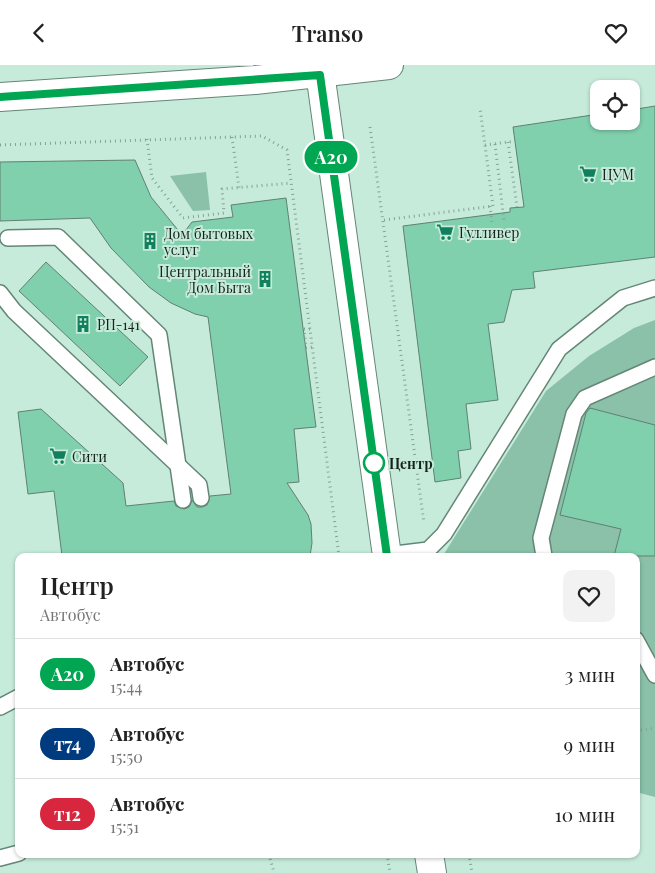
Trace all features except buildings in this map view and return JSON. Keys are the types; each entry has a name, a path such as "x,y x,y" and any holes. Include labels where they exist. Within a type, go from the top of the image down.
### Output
{"main road":[{"path":"0,97 389,65"},
{"path":"319,70 387,553"},
{"path":"430,858 432,873"}],"lane":[{"path":"8,238 58,237 159,335 183,500"},
{"path":"403,553 428,550 444,534 559,349 623,299 655,288"},
{"path":"0,293 14,311 199,485 200,497"},
{"path":"544,553 541,538 574,415 585,398 655,367"},
{"path":"640,647 655,675"},
{"path":"0,707 15,699"},
{"path":"0,858 15,854"}],"path":[{"path":"384,221 493,206 480,108"},
{"path":"370,127 428,550"},
{"path":"0,145 262,136 287,149 340,553"},
{"path":"232,137 239,188"},
{"path":"147,139 152,178 183,218 224,213 222,189 291,183"},
{"path":"485,145 516,141"},
{"path":"508,142 517,207"},
{"path":"495,144 504,221"},
{"path":"490,206 492,223"},
{"path":"310,329 304,329 304,338 306,348 312,347"},
{"path":"640,730 655,728"},
{"path":"271,858 274,873"},
{"path":"388,858 390,873"},
{"path":"470,858 472,873"}],"green space":[{"path":"206,172 210,210 193,211 170,176"},
{"path":"655,320 655,797 640,793 640,553 445,553 546,391 589,356 634,328"}],"bus line":[{"name":"А20","path":"0,97 320,75 387,553"}],"place":[{"name":"ЦУМ","path":"588,174"},
{"name":"Гулливер","path":"445,232"},
{"name":"Дом бытовых услуг","path":"150,241"},
{"name":"Центральный Дом Быта","path":"265,279"},
{"name":"РП-141","path":"83,324"},
{"name":"Сити","path":"58,456"},
{"name":"Центр","path":"374,463"}]}
